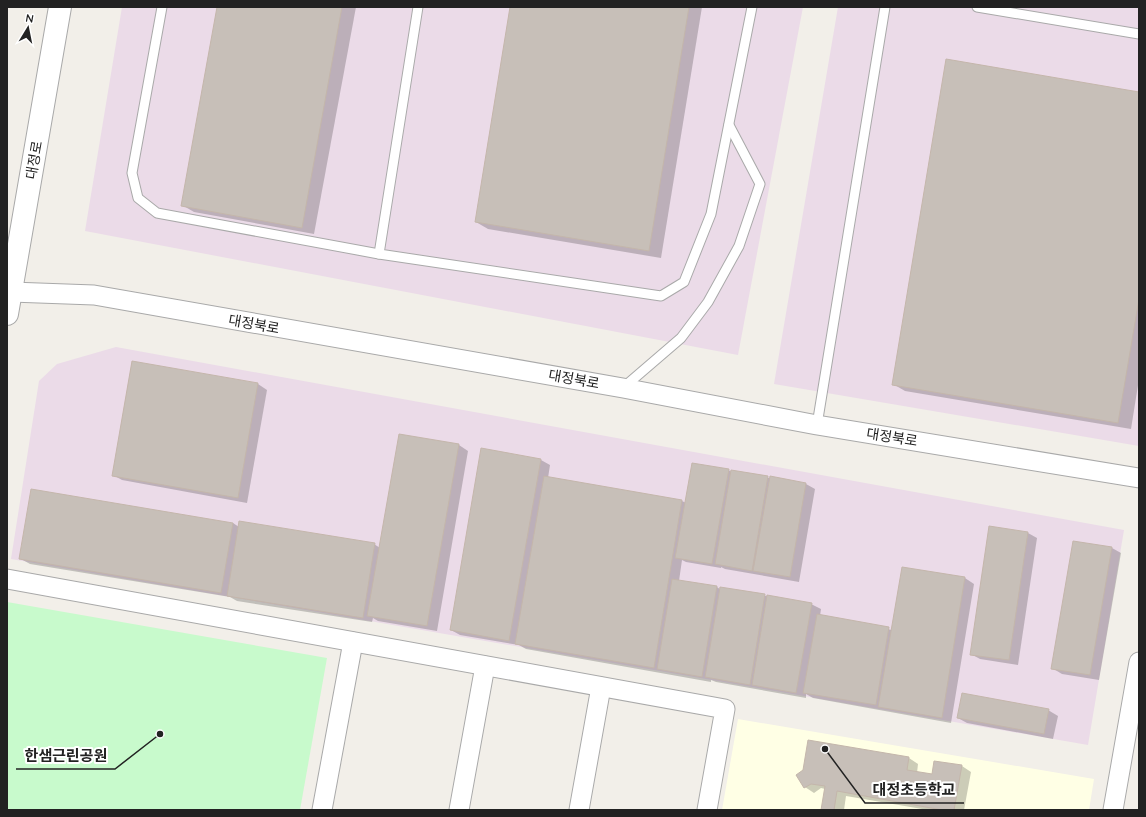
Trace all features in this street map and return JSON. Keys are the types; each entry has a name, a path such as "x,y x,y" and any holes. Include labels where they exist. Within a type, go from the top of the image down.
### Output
{"street":[{"name":"대정로","path":"7,314 9,292 60,7"},
{"name":"대정북로","path":"9,292 94,295 623,388 817,425 1139,478"},
{"path":"7,579 724,709 707,810"},
{"path":"322,810 353,642"},
{"path":"1113,810 1139,662"},
{"path":"459,810 485,666"},
{"path":"579,810 601,687"}],"lane":[{"path":"162,7 132,173 138,198 157,213 379,254 661,296 684,282 711,214 752,7"},
{"path":"379,254 418,7"},
{"path":"817,425 885,7"},
{"path":"977,7 1139,34"},
{"path":"623,388 681,338 708,302 739,246 760,184 729,125"}],"shaded area":[{"path":"122,7 803,7 738,355 85,231"},
{"path":"838,7 1139,7 1139,446 774,384"},
{"path":"116,347 1124,530 1088,745 11,559 39,381 57,364"},
{"path":"738,719 1094,779 1089,810 722,810"}],"green space":[{"path":"7,602 327,658 300,810 7,810"}],"building":[{"path":"217,7 342,7 302,228 181,206"},
{"path":"510,7 689,7 649,251 475,222"},
{"path":"946,59 1139,92 1139,299 1118,423 892,385"},
{"path":"132,361 258,383 238,498 112,476"},
{"path":"399,434 459,444 427,626 367,616"},
{"path":"481,448 541,459 509,641 450,630"},
{"path":"692,463 729,469 712,564 675,558"},
{"path":"731,470 768,476 752,571 715,564"},
{"path":"544,476 682,500 654,668 515,644"},
{"path":"770,476 806,483 790,577 753,571"},
{"path":"31,489 233,523 221,593 19,559"},
{"path":"239,521 375,543 363,618 227,596"},
{"path":"989,526 1028,532 1009,660 970,655"},
{"path":"1073,541 1112,547 1090,675 1051,669"},
{"path":"902,567 965,577 942,718 878,707"},
{"path":"672,579 717,586 702,677 657,669"},
{"path":"720,587 765,594 750,685 705,677"},
{"path":"767,595 812,603 796,693 752,685"},
{"path":"817,614 889,627 876,705 803,693"},
{"path":"962,693 1049,709 1044,734 957,718"},
{"path":"808,740 909,757 907,770 932,774 934,761 962,765 954,810 942,810 837,791 834,810 821,810 825,786 811,784 804,788 796,775 803,770"}],"place":[{"name":"한샘근린공원","path":"160,734"},
{"name":"대정초등학교","path":"825,749"}]}
